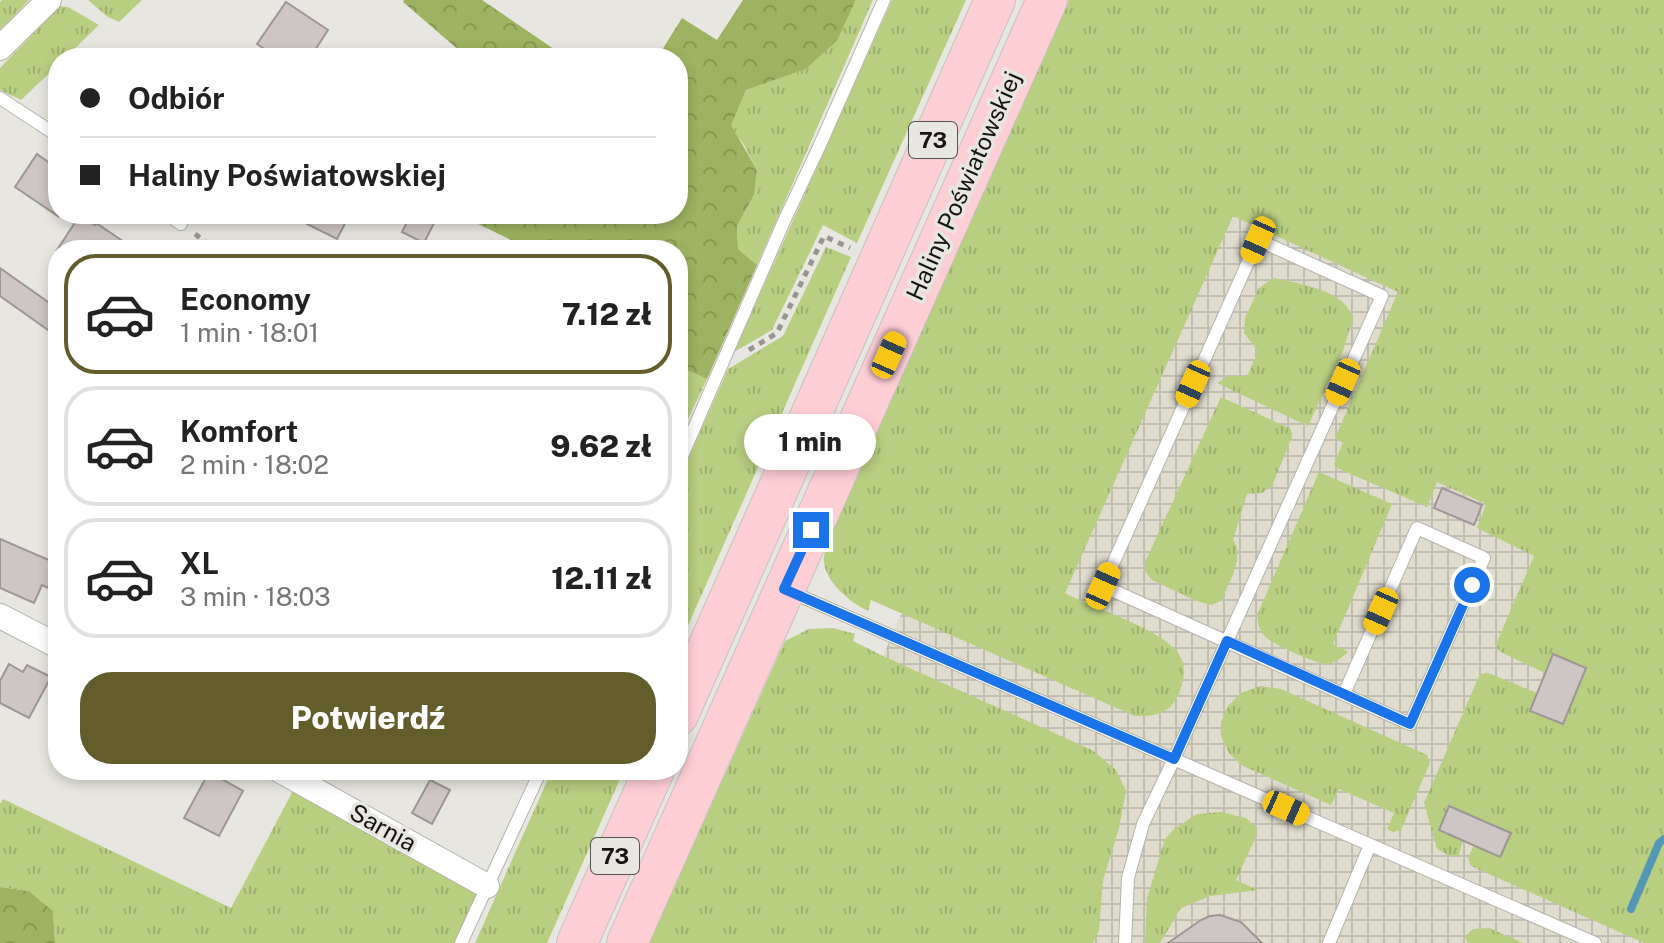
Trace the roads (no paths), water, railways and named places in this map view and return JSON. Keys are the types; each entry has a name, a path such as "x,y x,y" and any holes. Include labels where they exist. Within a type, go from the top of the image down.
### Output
{"main road":[{"name":"Haliny Poświatowskiej","path":"688,692 995,0"},
{"name":"Haliny Poświatowskiej","path":"627,943 1047,0"},
{"name":"73","path":"577,943 650,780"}],"street":[{"path":"0,48 49,0"},
{"path":"0,616 48,641"},
{"name":"Sarnia","path":"297,780 487,886"}],"lane":[{"path":"688,442 884,0"},
{"path":"0,98 48,129"},
{"path":"1125,943 1128,878 1143,824 1174,759 1227,641 1382,296 1258,240 1103,586 1227,641 1410,724 1484,558 1417,528 1344,694"},
{"path":"784,589 1595,943"},
{"path":"461,943 536,780"},
{"path":"1329,943 1370,845"}],"waterway":[{"path":"1631,909 1659,843 1664,839"}]}
